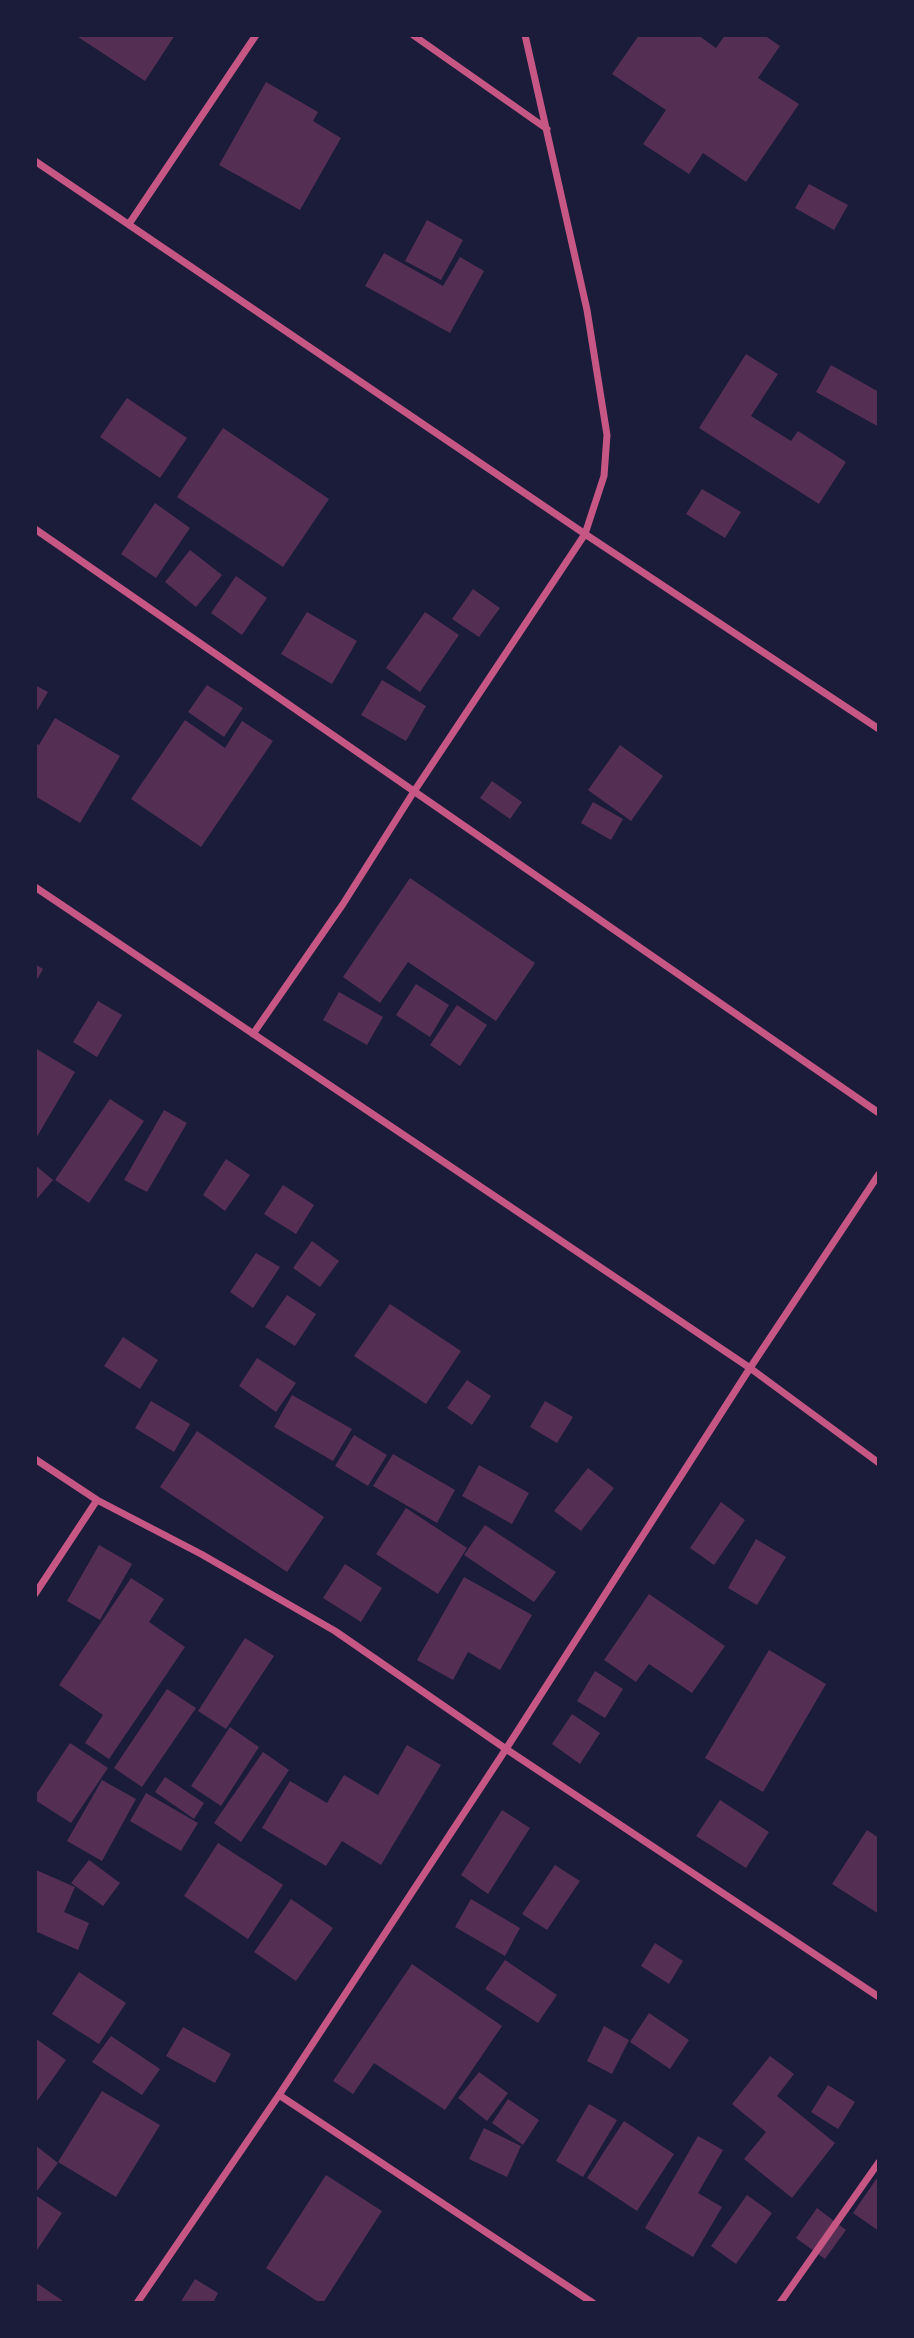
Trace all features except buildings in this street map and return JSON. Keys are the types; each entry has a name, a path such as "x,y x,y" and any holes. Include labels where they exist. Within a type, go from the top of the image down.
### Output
{"street":[{"path":"129,224 256,35"},
{"path":"413,35 548,129"},
{"path":"253,1034 343,904 413,793 585,534 604,475 607,435 587,310 526,35"},
{"path":"35,161 585,534 879,729"},
{"path":"35,529 879,1113"},
{"path":"35,887 750,1368 879,1463"},
{"path":"137,2303 279,2095 506,1749 750,1368 879,1174"},
{"path":"35,1459 97,1500 201,1554 335,1632 879,1997"},
{"path":"35,1594 97,1500"},
{"path":"279,2095 593,2303"},
{"path":"780,2303 879,2162"}]}
